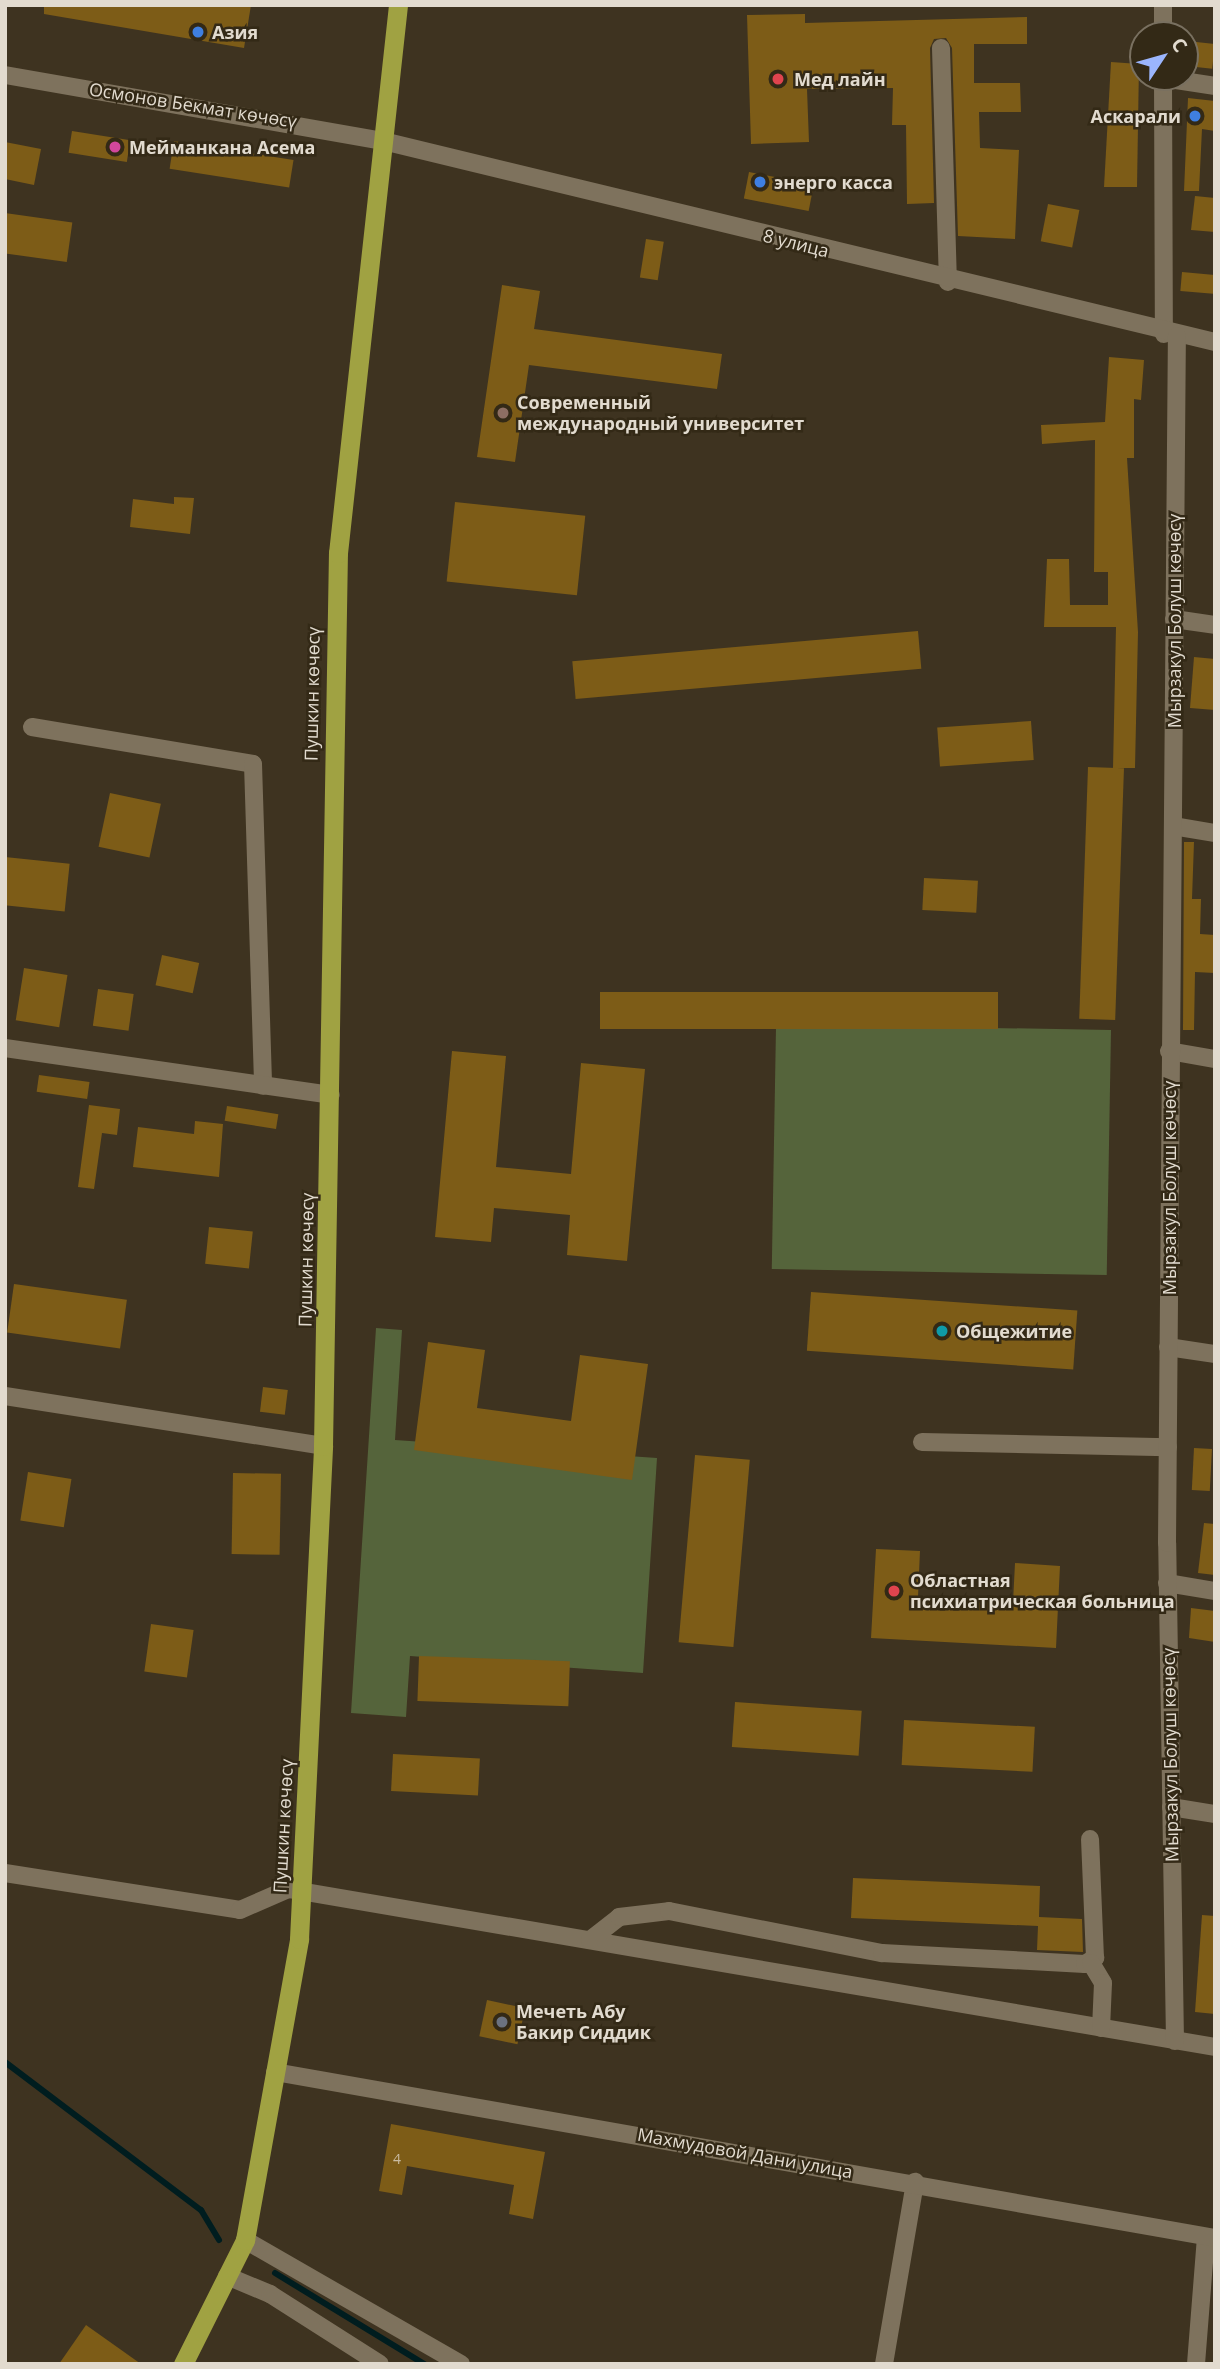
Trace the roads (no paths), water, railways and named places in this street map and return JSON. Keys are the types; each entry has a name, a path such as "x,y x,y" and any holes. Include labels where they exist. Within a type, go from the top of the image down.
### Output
{"highway":[{"name":"Пушкин көчөсү","path":"183,2364 245,2240 299,1939 299,1892 323,1446 331,1095 338,553 379,140 398,5"}],"street":[{"path":"941,48 948,282"},
{"name":"Осмонов Бекмат көчөсү","path":"5,75 379,140"},
{"name":"Мырзакул Болуш көчөсү","path":"1163,91 1174,619 1167,1583 1175,2041"},
{"name":"8 улица","path":"379,140 948,282 1170,335 1215,342"},
{"path":"1174,619 1215,625"},
{"path":"32,727 253,764 263,1086"},
{"path":"1172,826 1215,833"},
{"path":"5,1048 331,1095"},
{"path":"1169,1051 1215,1059"},
{"path":"1168,1347 1215,1354"},
{"path":"5,1396 323,1446"},
{"path":"922,1442 1168,1447"},
{"path":"1167,1583 1215,1591"},
{"path":"1171,1807 1215,1814"},
{"path":"1090,1839 1091,1963 1103,1983 1101,2028"},
{"path":"5,1873 240,1910 266,1894 299,1892 1215,2047"},
{"path":"590,1940 619,1917 669,1911 882,1953 1091,1963"},
{"name":"Махмудовой Дани улица","path":"275,2072 915,2182 1210,2237"},
{"path":"884,2364 915,2182"},
{"path":"1196,2364 1210,2237"},
{"path":"245,2240 461,2364"},
{"path":"227,2276 270,2294 380,2364"}],"waterway":[{"path":"5,2062 201,2210 219,2240"},
{"path":"275,2273 424,2364"}],"place":[{"name":"Азия","path":"198,32"},
{"name":"Мед лайн","path":"778,79"},
{"name":"Аскарали","path":"1195,116"},
{"name":"Мейманкана Асема","path":"115,147"},
{"name":"энерго касса","path":"760,182"},
{"name":"Современный международный университет","path":"503,413"},
{"name":"Общежитие","path":"942,1331"},
{"name":"Областная психиатрическая больница","path":"894,1591"},
{"name":"Мечеть Абу Бакир Сиддик","path":"502,2022"}]}
